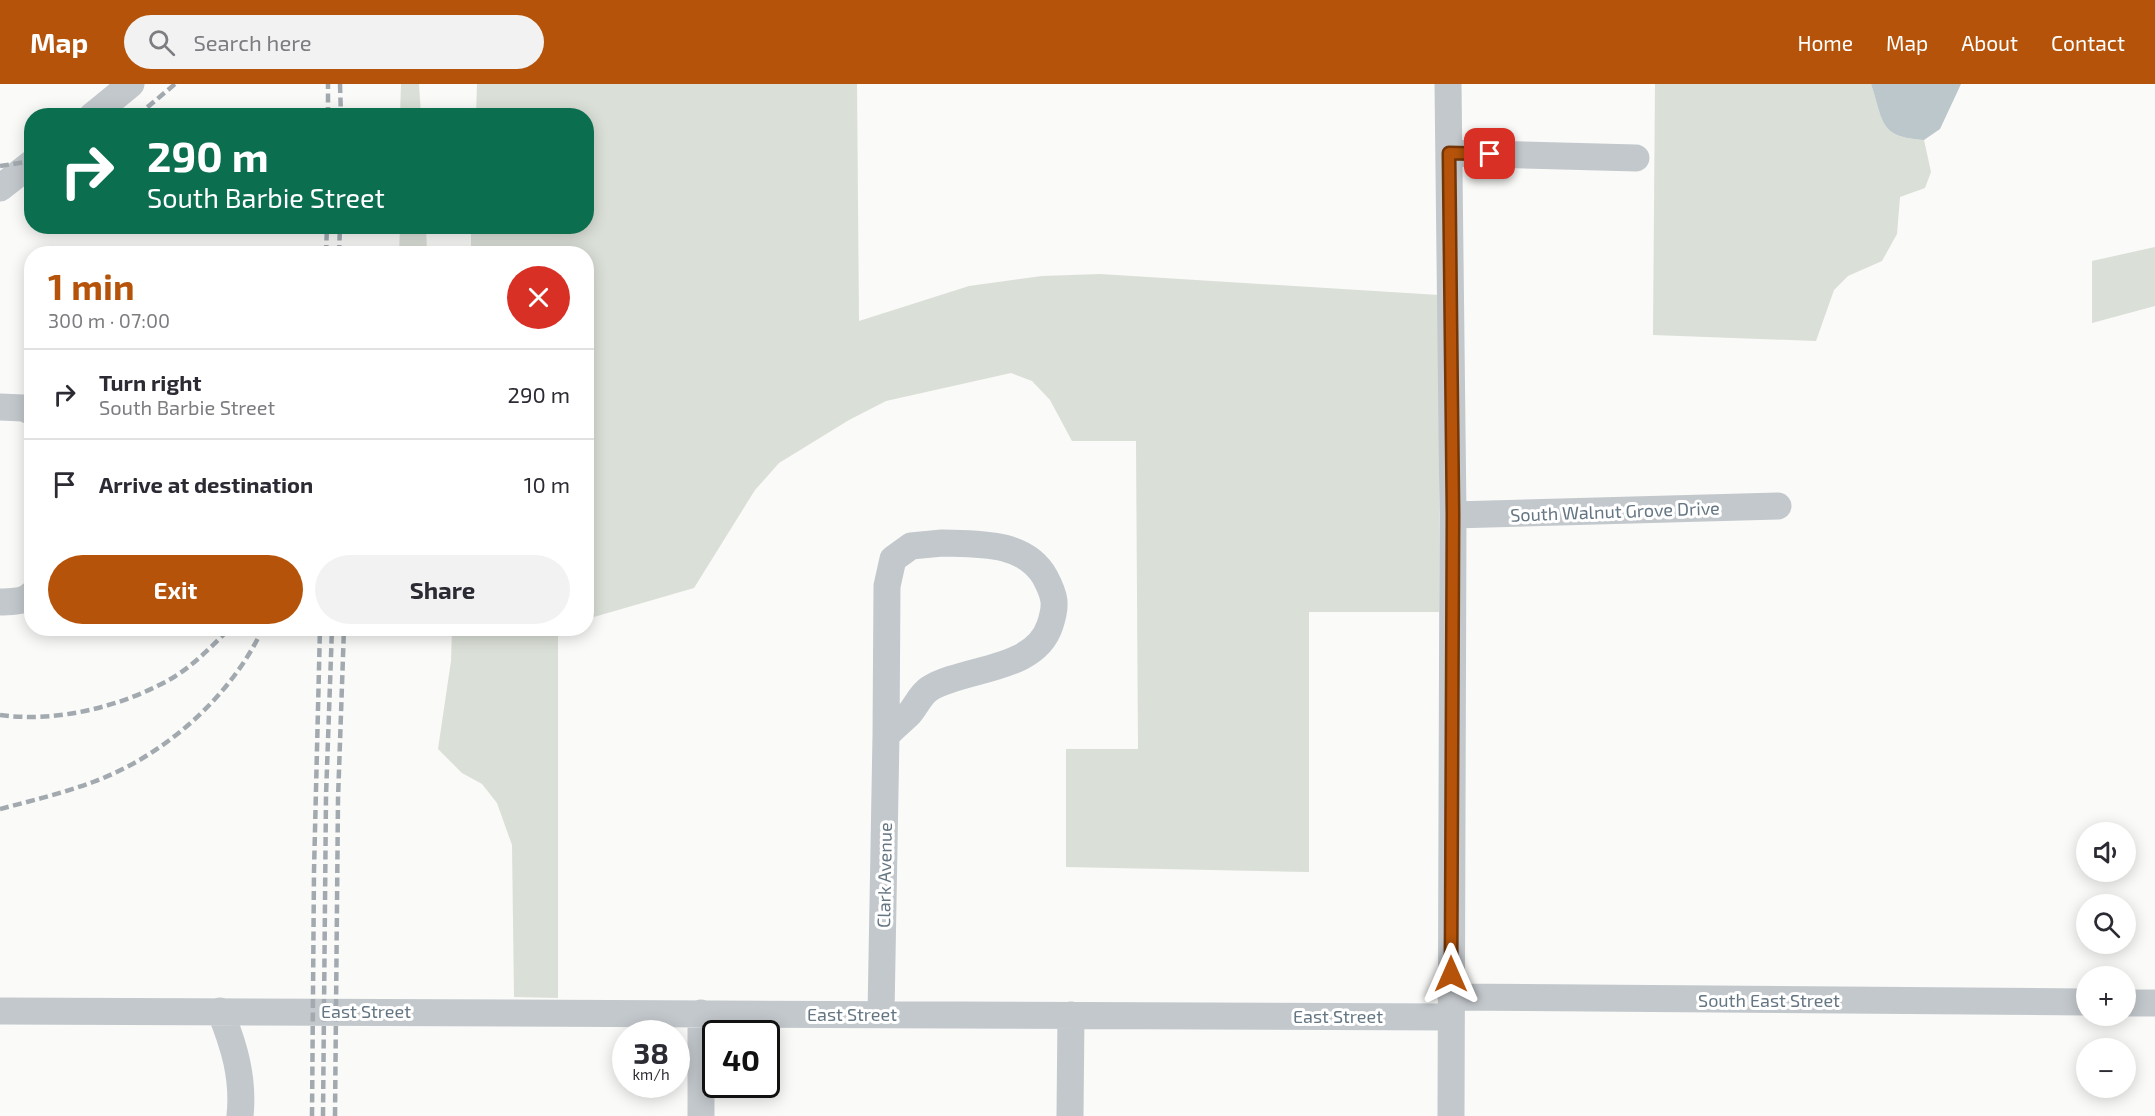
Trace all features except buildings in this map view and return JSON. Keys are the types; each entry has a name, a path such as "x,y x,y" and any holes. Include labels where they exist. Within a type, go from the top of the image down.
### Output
{"street":[{"path":"102,108 131,84"},
{"path":"1449,84 1453,515 1451,1116"},
{"path":"1449,153 1636,158"},
{"path":"0,188 24,169"},
{"path":"0,408 24,408"},
{"name":"South Walnut Grove Drive","path":"1453,515 1778,506"},
{"name":"Clark Avenue","path":"881,1014 887,586 893,559 911,546 942,543 984,544 1013,550 1041,572 1052,590 1056,607 1048,631 1032,650 992,668 928,690 886,736"},
{"path":"0,602 24,600"},
{"name":"South East Street","path":"1451,1007 2076,1002"},
{"path":"2136,1003 2155,1003"},
{"name":"East Street","path":"0,1011 1071,1015 1451,1007"},
{"path":"220,1011 236,1052 242,1098 240,1116"},
{"path":"701,1013 701,1116"},
{"path":"1070,1116 1071,1015"}],"shaded area":[{"path":"401,84 419,84 421,108 400,108"},
{"path":"477,84 857,84 859,321 969,286 1042,276 1100,274 1439,295 1439,612 1309,612 1309,872 1066,867 1066,749 1138,749 1136,441 1072,441 1050,400 1032,381 1011,373 886,401 849,420 779,463 755,490 694,588 594,617 594,246 471,246 471,234 594,234 594,108 476,108"},
{"path":"1655,84 1871,84 1885,126 1899,135 1924,140 1931,172 1925,188 1900,197 1897,234 1882,261 1848,276 1834,290 1816,341 1653,335"},
{"path":"1871,84 1961,84 1940,129 1924,140 1899,135 1886,126"},
{"path":"400,234 426,234 427,246 399,246"},
{"path":"2155,247 2155,306 2092,323 2092,261"},
{"path":"452,636 558,636 558,998 514,997 512,845 497,803 482,784 462,773 438,749 451,661"}],"railway":[{"path":"146,108 175,84"},
{"path":"328,84 328,108"},
{"path":"340,84 341,108"},
{"path":"0,166 24,162"},
{"path":"326,246 327,234"},
{"path":"339,246 340,234"},
{"path":"0,715 44,717 112,704 174,677 222,636"},
{"path":"0,809 93,782 145,757 170,740 214,700 233,678 259,636"},
{"path":"312,1116 314,871 320,636"},
{"path":"323,1116 326,796 332,636"},
{"path":"335,1116 338,799 344,636"}],"route":[{"path":"1451,974 1453,515 1449,153 1490,154"}]}
